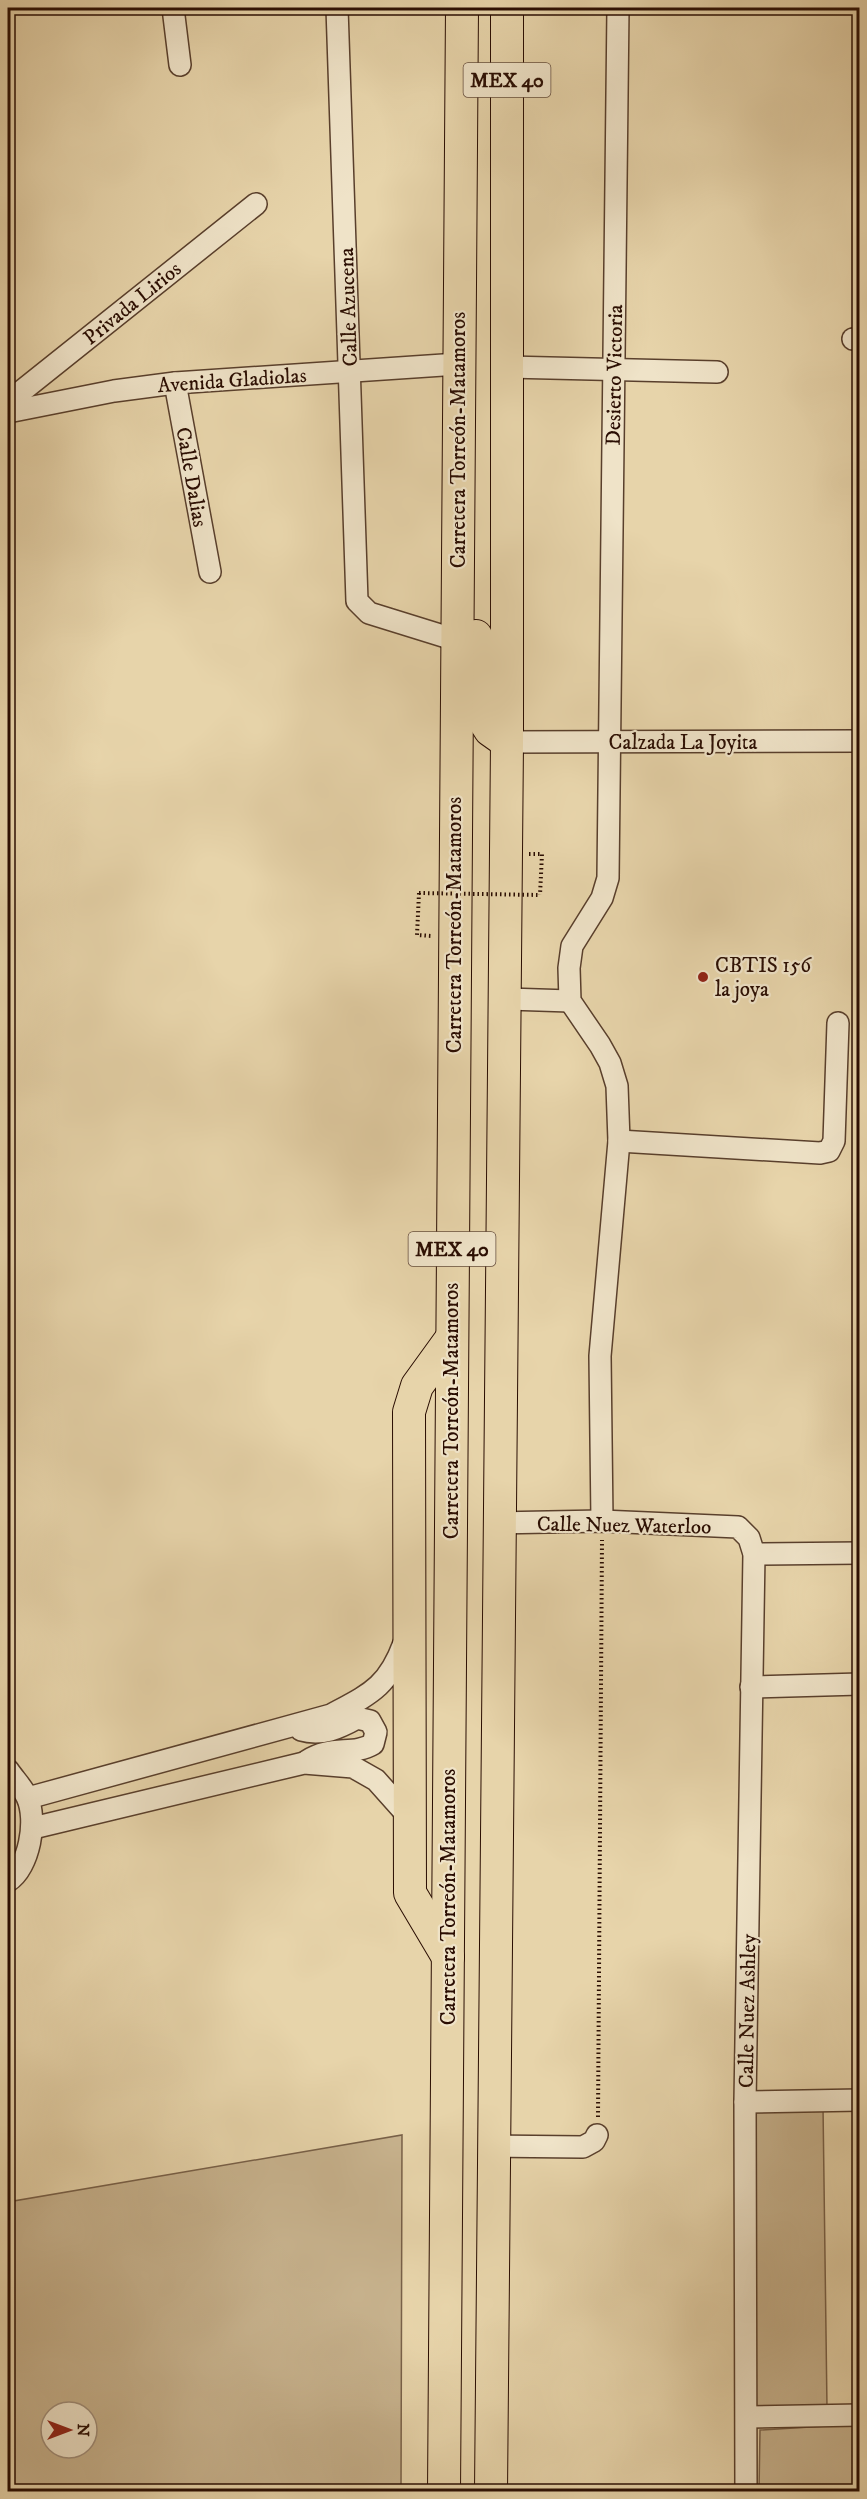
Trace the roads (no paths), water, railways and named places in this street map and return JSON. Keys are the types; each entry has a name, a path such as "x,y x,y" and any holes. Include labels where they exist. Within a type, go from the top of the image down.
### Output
{"highway":[{"name":"Carretera Torreón-Matamoros","path":"444,2492 462,8"},
{"name":"MEX 40","path":"491,2492 507,742 505,354 507,8"},
{"path":"505,354 522,202 524,8"},
{"path":"458,374 470,442 480,714 484,723 507,742"},
{"path":"448,1957 410,1893 409,1412 417,1386 451,1339"},
{"path":"472,2492 477,2443 492,2414"}],"street":[{"path":"173,8 180,64"},
{"name":"Calle Azucena","path":"338,8 356,593 359,605 369,613 456,640"},
{"name":"Desierto Victoria","path":"570,1001 569,968 572,946 602,897 608,878 618,8"},
{"name":"Privada Lirios","path":"8,402 256,204"},
{"path":"505,354 614,369 717,372"},
{"name":"Avenida Gladiolas","path":"8,412 114,391 176,383 350,371 458,374"},
{"name":"Calle Dalias","path":"176,383 210,572"},
{"name":"Calzada La Joyita","path":"507,742 860,741"},
{"path":"505,999 570,1001 600,1045 614,1076 619,1141 600,1356 602,1521"},
{"path":"619,1141 829,1151 834,1141 838,1023"},
{"name":"Calle Nuez Waterloo","path":"501,1523 602,1521 738,1527 745,1533"},
{"name":"Calle Nuez Ashley","path":"745,1533 754,1554 745,2102 746,2492"},
{"path":"754,1554 860,1553"},
{"path":"28,1798 331,1715 374,1692 396,1667 409,1628"},
{"path":"751,1687 860,1684"},
{"path":"33,1828 304,1762 320,1752 366,1748 373,1744 376,1732 370,1721 357,1718 331,1731 313,1733 289,1727"},
{"path":"304,1762 353,1767 376,1780 409,1817"},
{"path":"8,1770 28,1798 33,1828 28,1850 13,1878 8,1881"},
{"path":"745,2102 860,2100"},
{"path":"493,2146 584,2147 594,2141 597,2135"},
{"path":"747,2417 860,2415"}],"place":[{"name":"CBTIS 156 la joya","path":"703,977"}]}
